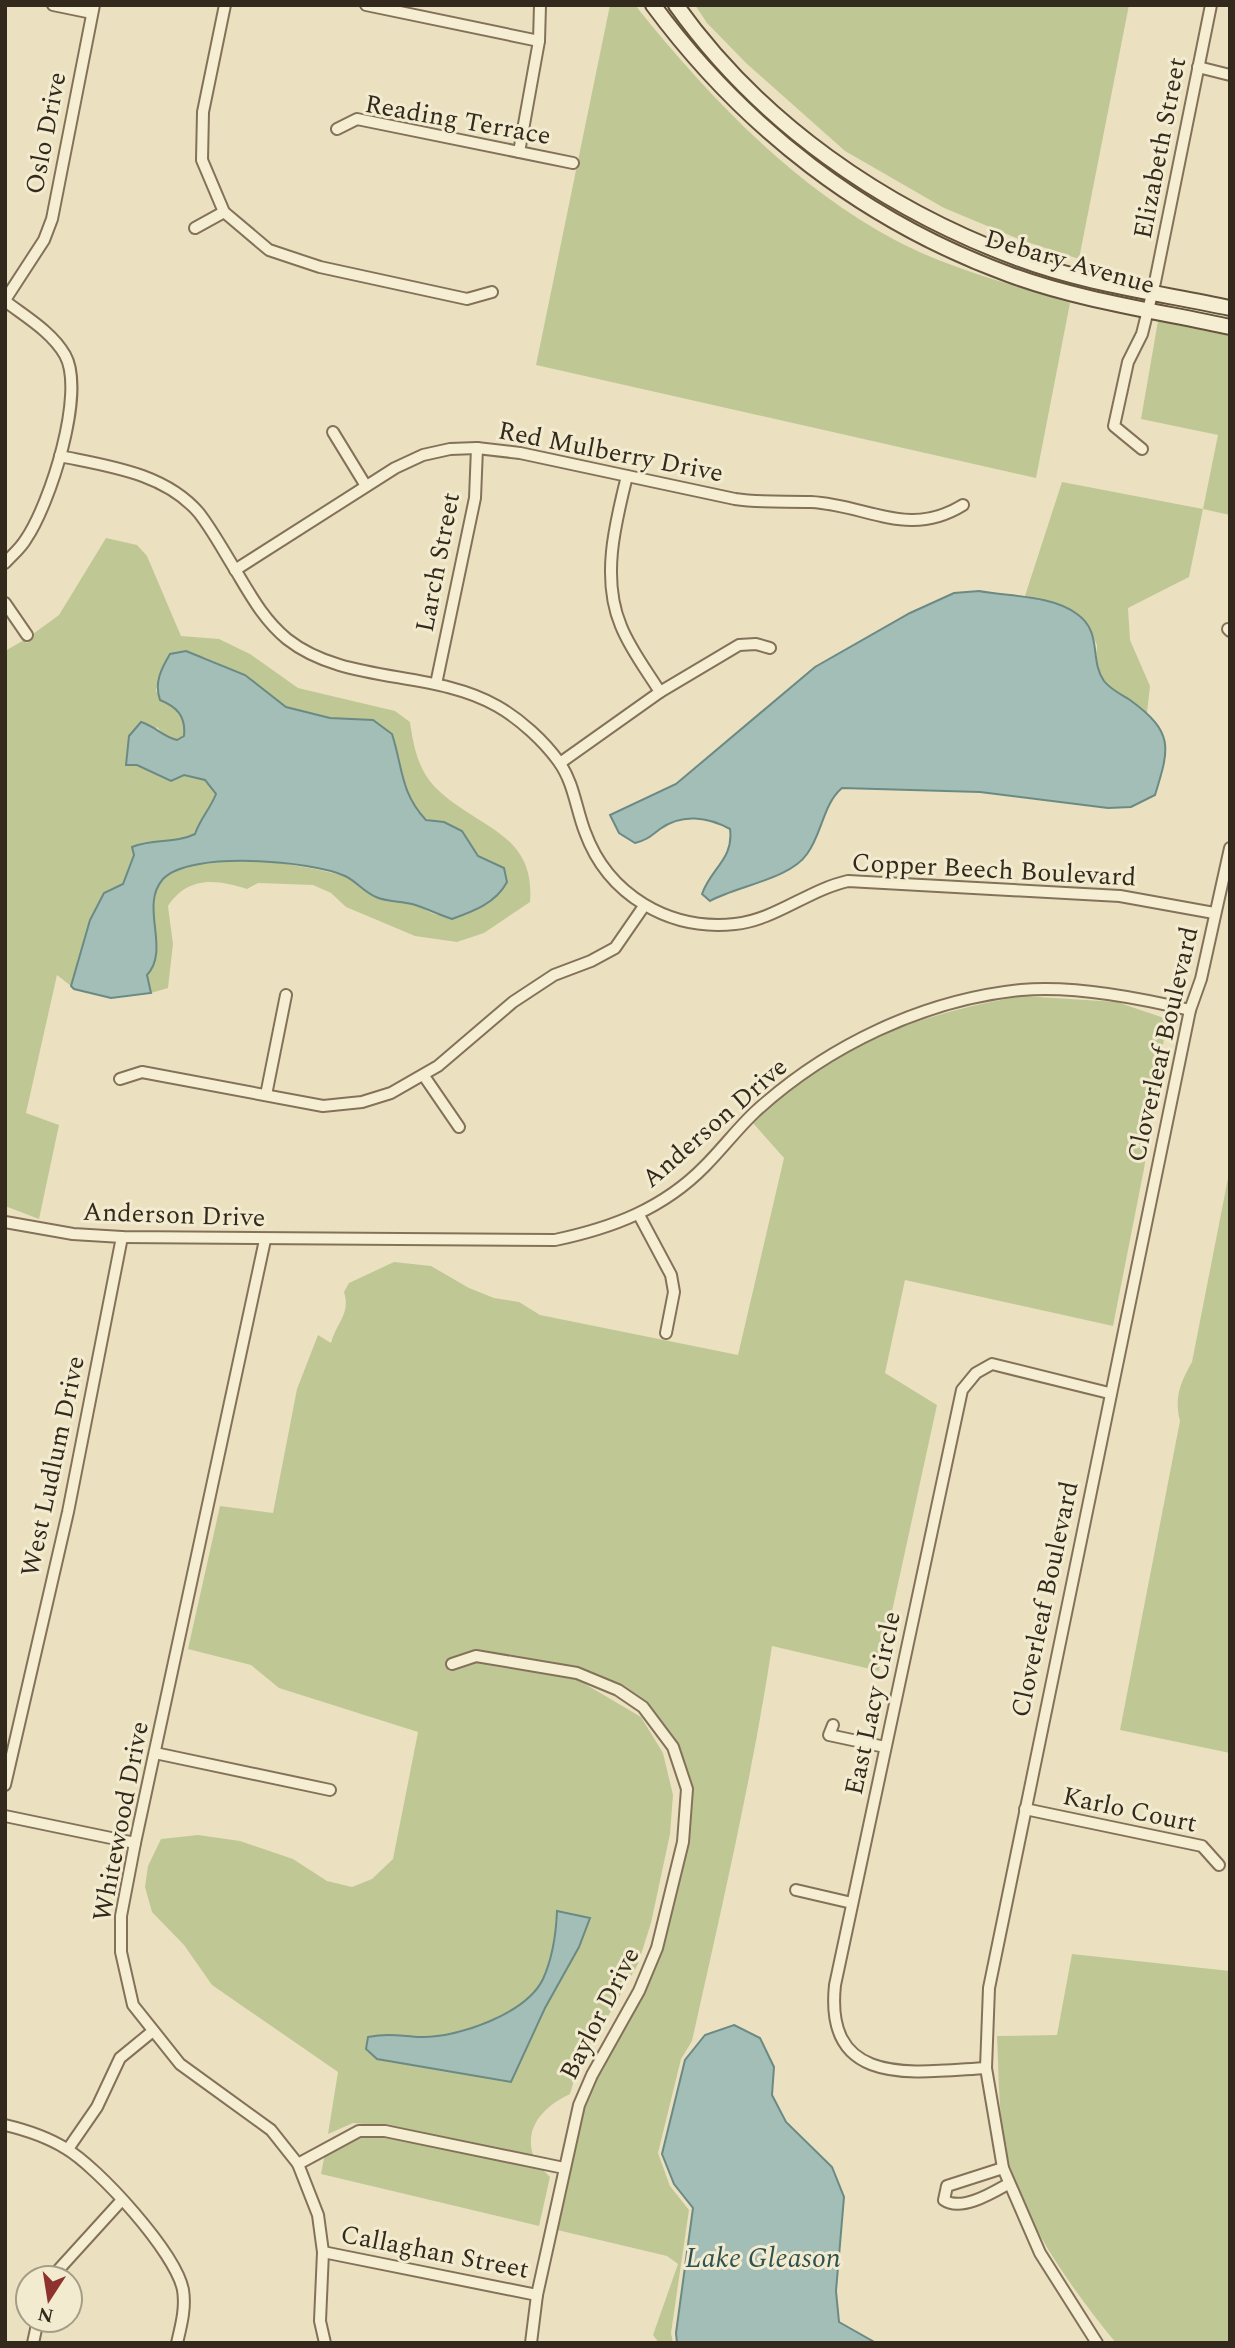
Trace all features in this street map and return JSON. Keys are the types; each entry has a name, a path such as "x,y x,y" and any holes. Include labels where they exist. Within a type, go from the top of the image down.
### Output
{"main road":[{"name":"Debary Avenue","path":"653,5 678,39 734,101 782,145 835,186 940,247 998,270 1080,295 1230,327"},
{"name":"Debary Avenue","path":"676,5 744,85 791,128 844,169 903,206 951,231 1019,259 1084,278 1230,308"}],"street":[{"path":"53,5 93,9"},
{"path":"225,5 203,112 202,160 223,212 269,250 320,267 467,299 492,292"},
{"path":"366,5 539,41"},
{"path":"519,152 539,41 540,5"},
{"name":"Elizabeth Street","path":"1142,449 1114,426 1128,362 1142,334 1152,292 1210,5"},
{"name":"Oslo Drive","path":"5,300 44,240 52,219 93,9"},
{"path":"1198,67 1230,75"},
{"name":"Reading Terrace","path":"337,129 357,119 573,163"},
{"path":"195,228 223,212"},
{"path":"5,300 52,338 66,356 73,390 60,456 48,495 26,540 5,563"},
{"path":"333,432 366,486"},
{"name":"Red Mulberry Drive","path":"235,570 366,486 423,455 450,449 477,448 520,453 736,499 768,503 810,502 915,520 942,517 962,505"},
{"name":"Larch Street","path":"436,684 475,498 477,448"},
{"name":"Copper Beech Boulevard","path":"60,456 135,472 171,490 198,513 260,612 286,638 313,655 340,664 436,684 496,705 519,720 560,763 572,786 585,833 600,863 617,884 644,906 691,923 735,924 764,917 833,884 873,881 1120,896 1214,913"},
{"path":"627,476 614,537 611,587 621,628 660,692"},
{"path":"5,603 27,635"},
{"path":"560,763 660,692 739,645 756,644 770,648"},
{"name":"Cloverleaf Boulevard","path":"1097,2343 1040,2253 1003,2168 986,2068 989,1988 1109,1393 1190,1010 1201,979 1230,848"},
{"path":"120,1079 142,1072 301,1104 343,1105 391,1093 424,1076 513,1002 554,975 591,961 615,948 644,906"},
{"name":"Anderson Drive","path":"5,1222 73,1234 265,1240 526,1242 588,1233 639,1215 676,1192 755,1112 812,1067 841,1049 916,1015 974,998 1023,990 1141,998 1190,1010"},
{"path":"266,1095 286,995"},
{"path":"424,1076 459,1127"},
{"path":"639,1215 670,1275 674,1292 666,1333"},
{"name":"West Ludlum Drive","path":"5,1785 68,1513 122,1237"},
{"name":"Whitewood Drive","path":"265,1240 135,1843 121,1916 121,1952 133,2005 180,2064 271,2130 298,2164 318,2215 323,2252 320,2321 325,2343"},
{"name":"East Lacy Circle","path":"986,2068 902,2073 866,2062 845,2047 834,2020 832,2007 962,1390 976,1373 992,1364 1109,1393"},
{"name":"Baylor Drive","path":"452,1664 476,1656 577,1673 618,1690 643,1707 673,1747 687,1789 683,1842 657,1948 639,1992 592,2075 579,2105 537,2295 531,2343"},
{"path":"833,1725 829,1735 886,1747"},
{"path":"155,1753 330,1790"},
{"name":"Karlo Court","path":"1025,1809 1202,1846 1219,1864"},
{"path":"5,1816 135,1843"},
{"path":"796,1890 852,1903"},
{"path":"68,2150 97,2107 120,2058 153,2031"},
{"path":"5,2125 43,2137 68,2150 158,2239 174,2264 183,2290 183,2314 177,2343"},
{"path":"298,2164 359,2131 385,2131 564,2168"},
{"path":"1003,2168 947,2186 944,2200 949,2203 965,2203 1008,2184"},
{"path":"64,2264 121,2201"},
{"name":"Callaghan Street","path":"323,2252 537,2295"}],"green space":[{"path":"610,5 635,5 692,72 753,136 786,165 857,218 895,240 937,259 1070,303 1036,478 536,365"},
{"path":"695,5 1129,5 1079,259 1021,240 944,208 845,151 747,64 707,23"},
{"path":"1158,321 1230,336 1230,515 1203,509 1218,435 1141,419"},
{"path":"1062,482 1203,509 1189,577 1128,608 1130,640 1150,686 1147,713 1105,683 1096,666 1097,645 1088,625 1024,599"},
{"path":"106,538 137,545 147,556 181,636 219,639 250,654 298,688 395,711 410,722 420,764 428,779 450,800 499,833 513,845 523,860 529,878 530,902 484,933 457,942 415,936 346,907 331,893 313,885 258,883 247,889 224,883 203,882 184,889 168,906 173,944 168,988 151,993 146,975 153,965 156,953 154,902 157,890 164,879 179,869 199,862 249,860 323,871 346,877 377,898 414,904 438,915 465,912 489,901 477,856 466,839 446,824 425,817 409,796 392,734 373,721 330,718 286,707 245,675 204,657 163,666 156,690 160,700 179,713 184,736 177,740 167,738 157,727 126,765 137,765 171,781 184,775 205,780 216,794 195,834 182,841 132,847 134,855 123,885 104,893 90,920 71,986 57,975 26,1113 59,1125 39,1219 5,1206 5,651 24,640 27,643 33,634 59,615"},
{"path":"1023,996 1117,1002 1167,1019 1144,1169 1113,1326 905,1280 885,1373 937,1405 879,1671 772,1646 746,1795 692,2041 681,2059 658,2153 670,2186 689,2210 671,2333 673,2343 659,2343 653,2335 678,2264 667,2256 549,2228 585,2076 647,1968 680,1836 684,1794 672,1749 625,1692 578,1667 477,1650 446,1661 449,1671 476,1662 575,1678 641,1717 663,1753 673,1795 670,1834 651,1923 638,1964 577,2070 570,2094 545,2111 534,2126 531,2135 533,2155 386,2126 353,2123 328,2134 338,2072 212,1985 184,1945 152,1912 145,1887 148,1866 161,1839 198,1835 240,1841 293,1859 327,1881 352,1887 372,1879 393,1859 418,1732 279,1688 251,1665 188,1649 220,1506 273,1513 297,1389 318,1335 331,1343 344,1313 344,1292 349,1283 394,1262 431,1266 469,1288 494,1298 519,1302 540,1315 738,1355 784,1158 753,1123 780,1096 811,1073 877,1037 949,1012"},
{"path":"1230,1168 1230,1753 1120,1730 1180,1421 1179,1391 1192,1362"},
{"path":"1072,1954 1230,1971 1230,2343 1116,2343 1052,2256 1026,2208 1008,2159 1002,2129 997,2036 1057,2035"},
{"path":"353,2134 384,2137 542,2169 550,2177 539,2226 321,2174 326,2148"}],"water":[{"path":"979,591 1055,603 1085,621 1093,638 1097,664 1104,681 1144,711 1161,731 1165,742 1164,764 1155,795 1131,807 1108,808 980,792 842,788 831,802 812,846 799,863 776,876 710,901 702,894 729,848 730,829 695,818 668,824 649,838 635,843 619,833 610,815 676,784 815,667 910,613 954,593"},
{"path":"186,651 245,675 286,707 330,718 373,720 392,734 411,800 426,820 444,822 462,831 478,856 504,868 507,882 497,896 452,919 412,904 376,897 345,876 306,866 252,861 198,864 177,870 163,879 156,890 156,953 154,965 147,975 151,993 111,998 74,989 71,986 90,920 104,893 123,884 134,855 132,847 195,834 216,794 205,780 184,775 171,781 137,765 126,765 129,736 141,722 172,739 177,740 184,736 179,713 160,700 158,682 170,654"},
{"path":"557,1911 590,1918 579,1947 545,2008 511,2082 377,2059 366,2049 368,2037 421,2037 453,2033 489,2022 522,2003 543,1979 553,1946"},
{"name":"Lake Gleason","path":"734,2025 760,2038 774,2067 772,2095 786,2122 832,2167 844,2197 836,2291 839,2322 876,2343 677,2343 676,2333 693,2208 674,2184 662,2154 685,2060 705,2035"}]}
